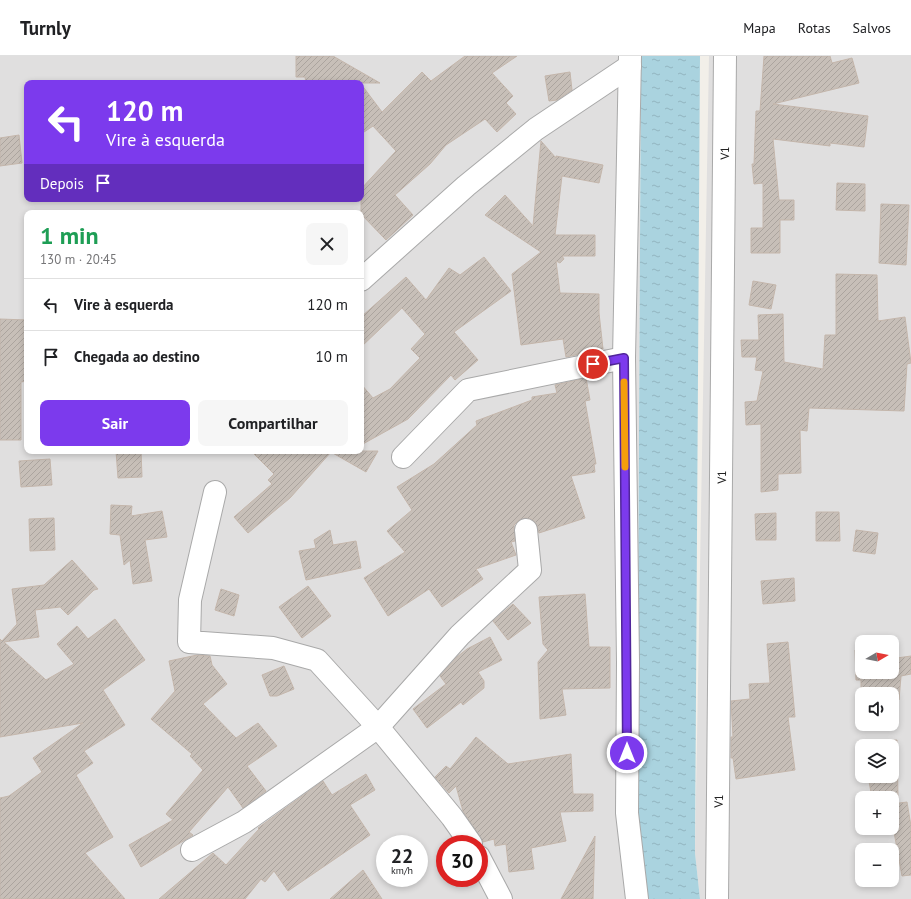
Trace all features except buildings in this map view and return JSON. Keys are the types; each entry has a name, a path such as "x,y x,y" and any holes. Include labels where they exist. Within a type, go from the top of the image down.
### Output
{"street":[{"name":"V1","path":"717,899 724,56"},
{"path":"364,277 466,186 536,129 630,61"},
{"path":"630,61 624,358 628,662 627,813 637,899"},
{"path":"403,457 468,390 624,358"},
{"path":"215,492 190,600 189,642 273,648 317,660 378,727 465,835"},
{"path":"192,850 244,822 378,727 460,635 530,570 526,530"},
{"path":"488,874 501,899"}],"shaded area":[{"path":"0,56 641,56 637,807 647,899 0,899"},
{"path":"709,56 911,56 911,899 700,899 695,853"}],"water":[{"path":"641,56 700,56 695,853 700,899 647,899 637,807"}],"slow traffic":[{"path":"624,382 625,467"}],"route":[{"path":"593,364 624,358 628,662 627,753"}]}
